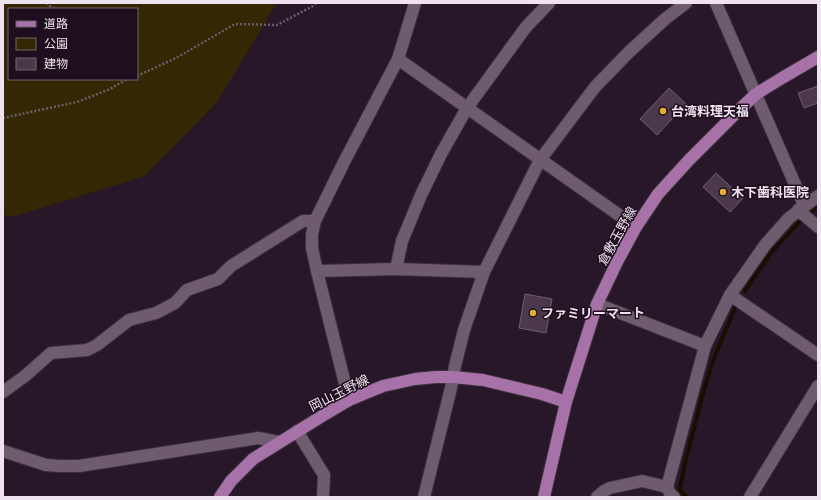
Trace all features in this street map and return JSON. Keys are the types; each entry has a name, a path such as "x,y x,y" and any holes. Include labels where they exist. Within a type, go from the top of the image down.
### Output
{"main road":[{"name":"倉敷玉野線","path":"544,497 566,402 597,304 636,227 658,194 688,160 756,94 818,57"},
{"name":"岡山玉野線","path":"220,497 231,481 253,459 349,400 383,386 416,379 452,377 483,380 542,394 566,402"}],"street":[{"path":"349,400 317,271 312,248 312,234 316,222 344,162 398,59 415,3"},
{"path":"396,269 402,241 420,195 467,108 526,27 549,3"},
{"path":"424,497 464,330 484,272 540,160 595,87 629,52 665,19 686,3"},
{"path":"716,3 756,94 801,208 818,227"},
{"path":"398,59 636,227"},
{"path":"597,497 610,488 642,481 671,492 705,346 730,294 765,245 789,218 818,196"},
{"path":"3,392 25,376 51,353 87,350 97,345 129,320 156,313 175,303 187,290 218,279 231,266 302,221 316,222"},
{"path":"317,271 396,269 484,272"},
{"path":"730,294 818,355"},
{"path":"597,304 705,346"},
{"path":"750,497 818,386"},
{"path":"297,431 324,475 323,497"},
{"path":"3,451 46,465 79,466 258,438 279,442"}],"path":[{"path":"138,76 176,58 235,24 277,25 316,3"},
{"path":"3,118 77,102 110,89 125,80"}],"green space":[{"path":"3,3 277,3 217,102 145,176 12,217 3,215"}],"building":[{"path":"818,86 818,103 804,108 798,93"},
{"path":"669,88 686,104 657,135 640,119"},
{"name":"木下歯科医院","path":"716,173 743,198 730,212 703,187"},
{"path":"525,294 552,299 546,333 519,328"}],"waterway":[{"path":"745,291 771,253 800,221 818,206"},
{"path":"688,497 682,493 680,488 685,463 713,361 735,308"}],"place":[{"name":"台湾料理天福","path":"663,111"},
{"name":"木下歯科医院","path":"723,192"},
{"name":"ファミリーマート","path":"533,313"}]}
